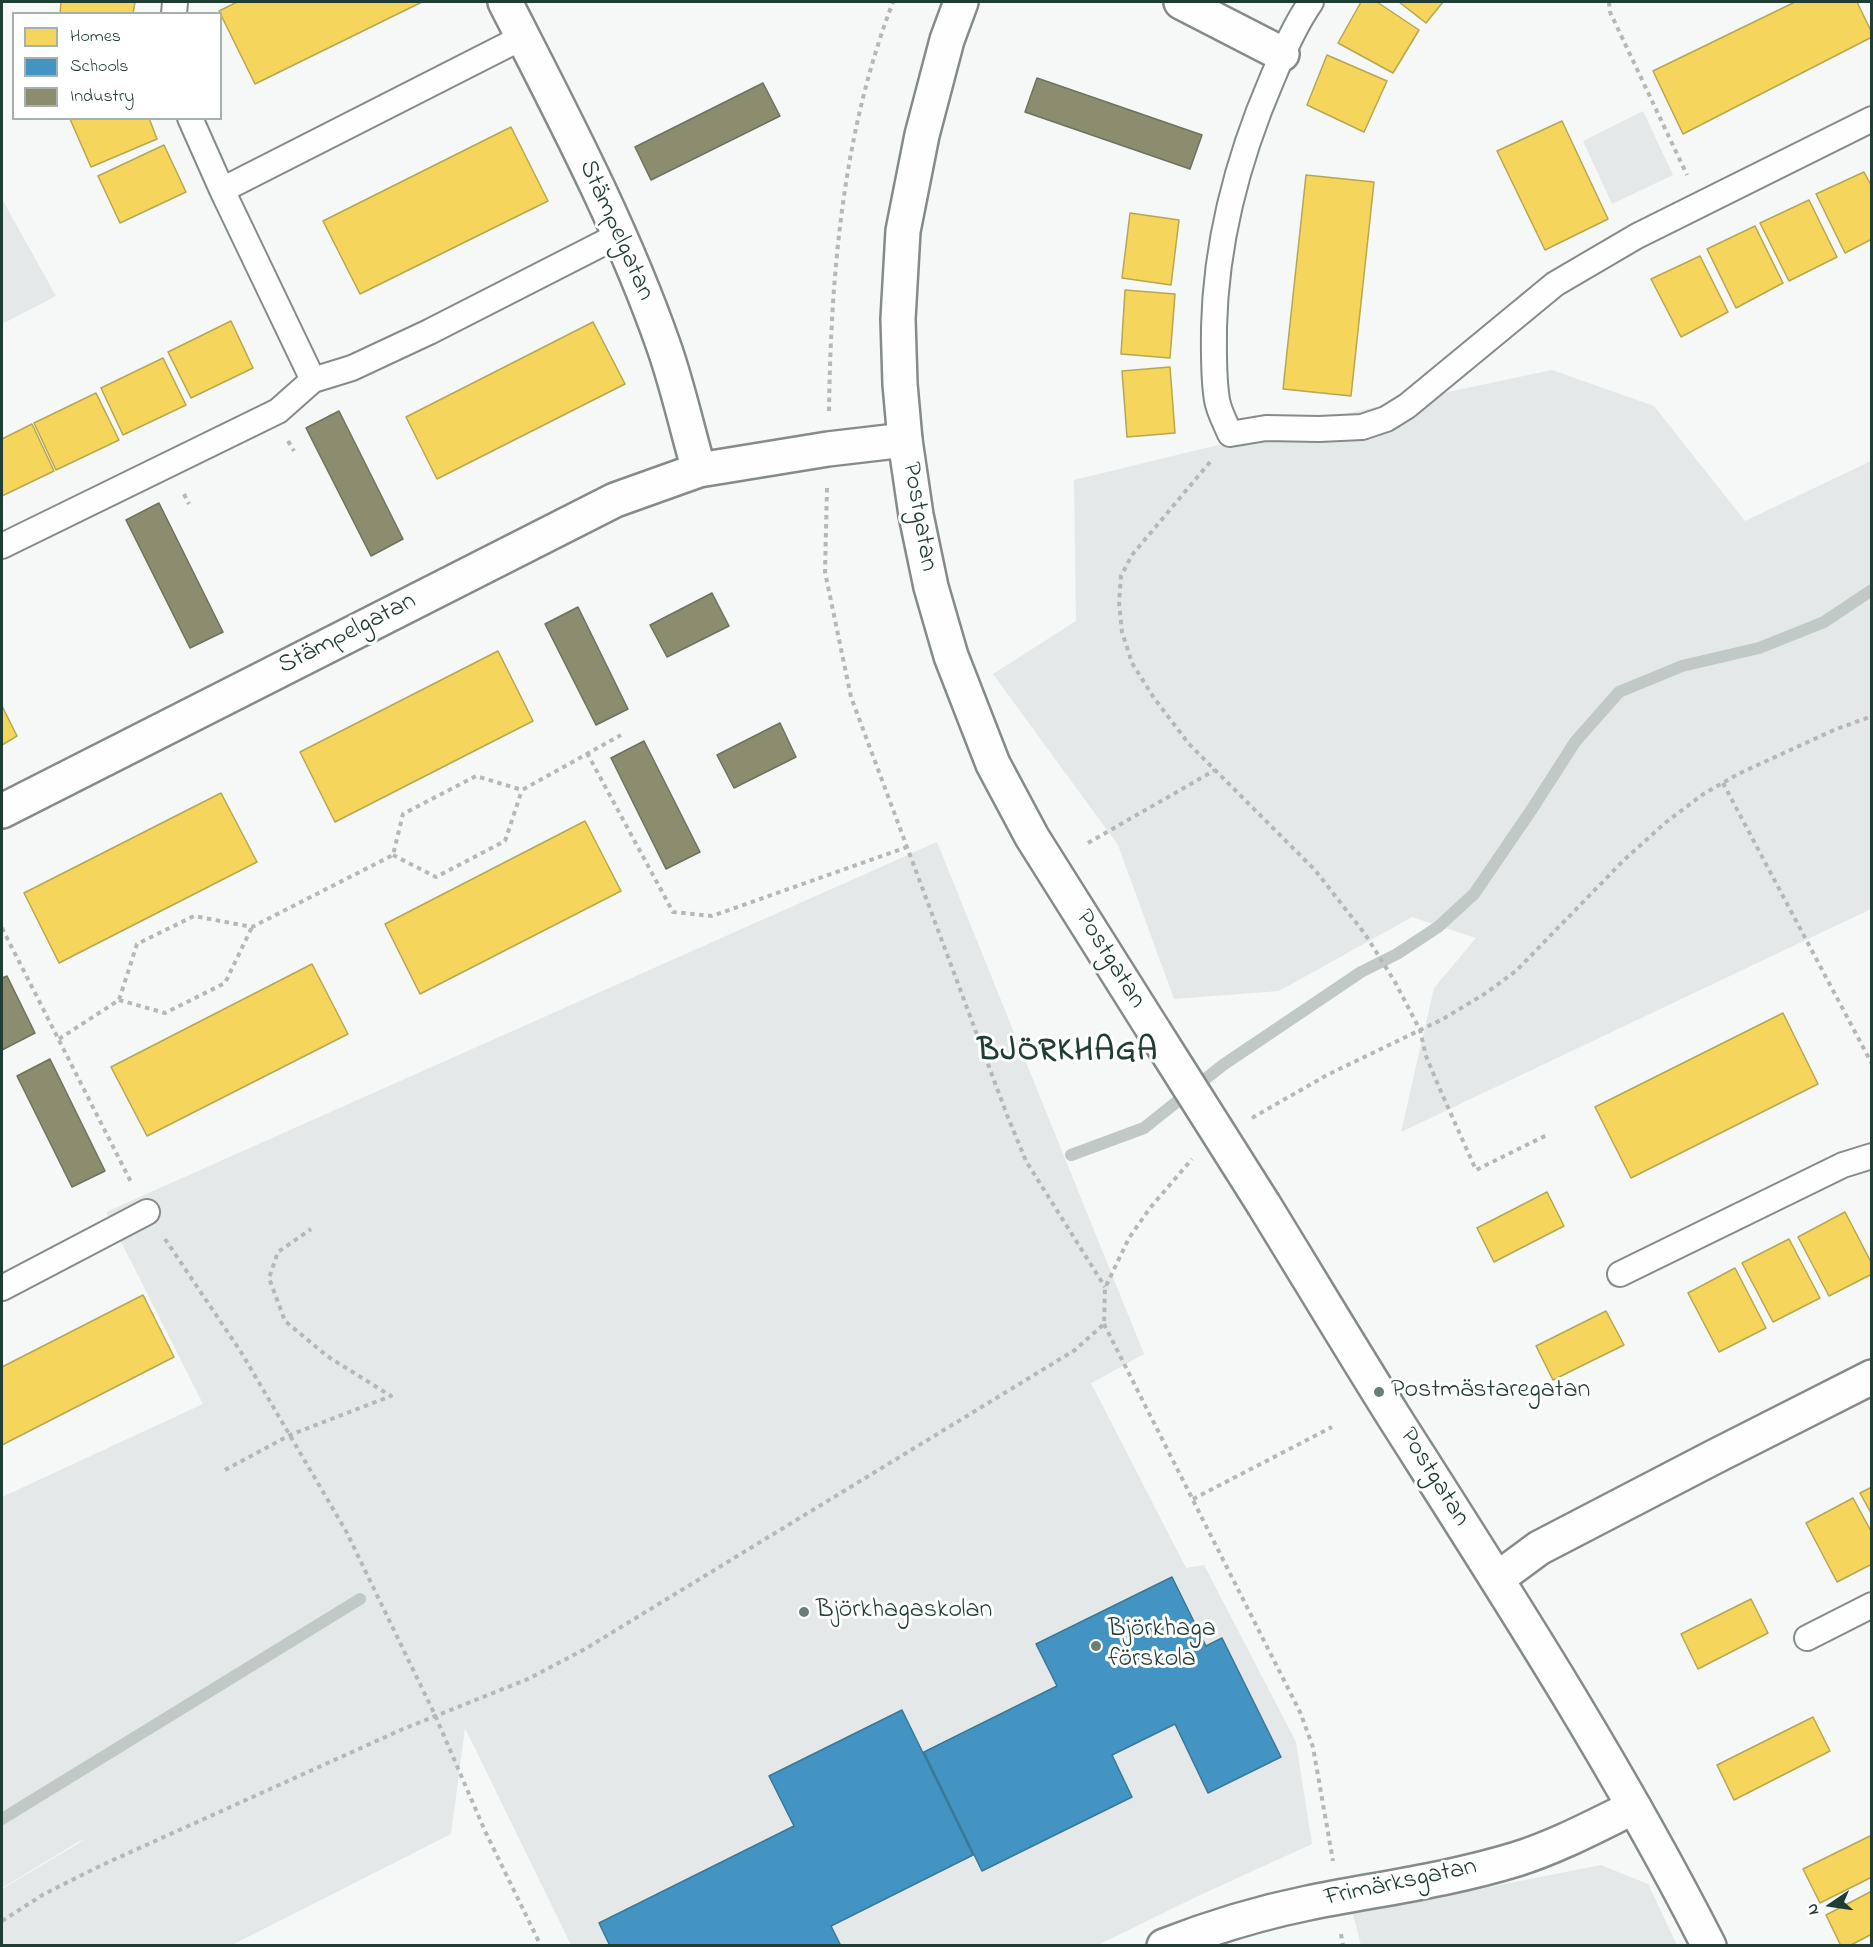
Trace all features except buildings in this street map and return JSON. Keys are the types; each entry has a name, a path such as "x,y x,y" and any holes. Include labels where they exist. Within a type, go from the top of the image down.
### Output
{"street":[{"name":"Stämpelgatan","path":"506,2 619,234 664,349 699,470"},
{"name":"Postgatan","path":"961,2 947,40 922,135 903,231 898,319 905,440 916,515 931,588 951,656 993,764 1032,837 1497,1579 1667,1864 1709,1946"},
{"path":"1181,2 1282,54"},
{"name":"Stämpelgatan","path":"2,811 615,500 699,470 828,449 905,440"},
{"path":"1497,1579 1539,1548 1872,1377"},
{"name":"Frimärksgatan","path":"1164,1946 1237,1921 1306,1903 1414,1884 1515,1860 1551,1848 1634,1807"}],"lane":[{"path":"1311,2 1282,54 1262,101 1229,203 1220,256 1214,356 1217,402 1230,434 1266,428 1362,427 1386,419 1407,406 1555,284 1637,236 1872,119"},
{"path":"222,190 523,37"},
{"path":"191,120 313,380"},
{"path":"2,546 278,411 313,380 352,368 429,332 619,234"},
{"path":"1620,1274 1844,1166 1872,1156"},
{"path":"2,1288 147,1212"},
{"path":"1807,1638 1872,1605"}],"path":[{"path":"828,416 830,328 840,218 854,136 879,38 893,2"},
{"path":"1609,2 1610,12 1701,204"},
{"path":"1230,434 1203,472 1132,555 1121,576 1119,602 1122,632 1132,663 1154,698 1189,744 1315,870 1365,934 1395,982 1420,1030 1426,1056 1476,1170 1549,1134"},
{"path":"827,482 825,572 851,697 1026,1161 1105,1288"},
{"path":"1251,1118 1327,1075 1420,1030 1486,993 1516,971 1623,861 1702,795 1813,740 1872,716"},
{"path":"393,855 436,876 506,841 522,790 621,735"},
{"path":"586,753 673,912 711,916 907,847"},
{"path":"1088,843 1215,770"},
{"path":"119,1000 165,1013 225,982 252,927 393,855 403,814 476,776 522,790"},
{"path":"1723,783 1872,1064"},
{"path":"59,1039 119,1000 137,944 194,916 252,927"},
{"path":"2,928 147,1212 241,1352 346,1531 435,1715 485,1831 541,1946"},
{"path":"1197,1154 1177,1175 1129,1238 1105,1288 1104,1324 1304,1721 1312,1746 1332,1854 1342,1946"},
{"path":"225,1470 290,1436 391,1396 327,1356 285,1320 269,1278 278,1252 311,1229"},
{"path":"2,1921 44,1894 102,1865 435,1715 528,1679 585,1649 1075,1350 1104,1324"},
{"path":"1193,1500 1332,1426"}],"shaded area":[{"path":"1643,111 1673,175 1612,204 1583,141"},
{"path":"2,199 56,296 2,324"},
{"path":"1552,370 1654,406 1745,521 1871,461 1871,909 1401,1132 1434,988 1476,938 1412,917 1279,991 1174,999 1118,845 993,674 1076,621 1074,480 1358,411"},
{"path":"937,842 1144,1354 465,1728 451,1834 232,1945 2,1945 2,1889 86,1839 2,1888 2,1497 203,1404 106,1212"},
{"path":"1091,1383 1186,1568 1204,1565 1296,1742 1312,1844 1098,1945 571,1945 465,1728"},
{"path":"1601,1865 1648,1884 1677,1945 1361,1945 1353,1914"}],"waterway":[{"path":"1071,1155 1144,1128 1223,1065 1361,972 1397,954 1438,927 1474,894 1575,742 1619,692 1682,666 1759,648 1824,622 1872,590"},
{"path":"2,1819 360,1599"}],"place":[{"name":"Postmästaregatan","path":"1379,1392"},
{"name":"Björkhagaskolan","path":"804,1612"},
{"name":"Björkhaga förskola","path":"1096,1646"}],"district":[{"name":"BJÖRKHAGA","path":"1068,1054"}]}
